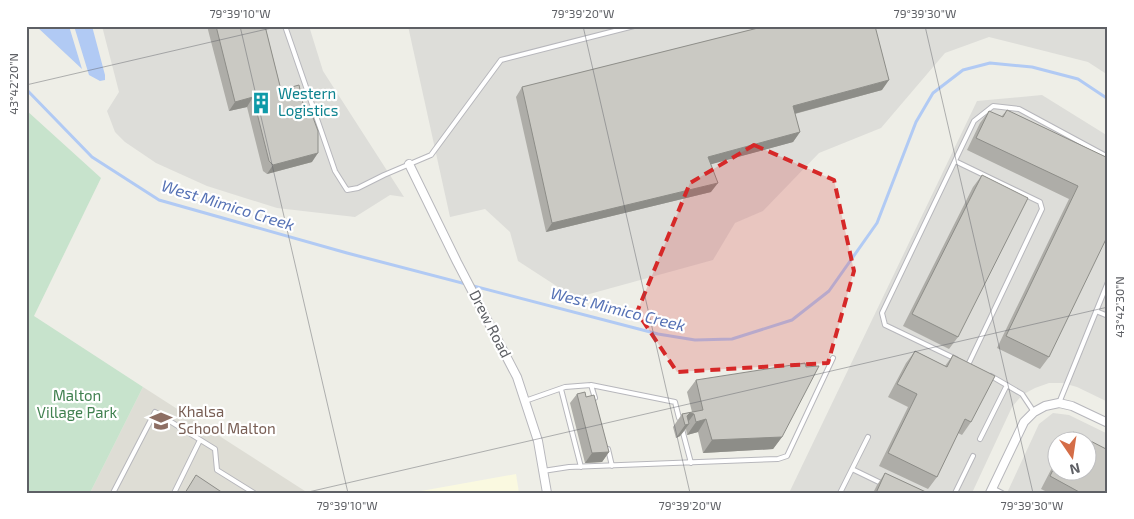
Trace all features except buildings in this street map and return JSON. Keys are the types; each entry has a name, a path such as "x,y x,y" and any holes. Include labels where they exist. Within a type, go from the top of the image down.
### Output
{"street":[{"name":"Drew Road","path":"410,164 457,262 517,377 538,441 547,493"},
{"path":"991,490 1024,422 1034,412 1059,402 1108,423"}],"lane":[{"path":"285,26 335,171 347,190 358,188 431,156 501,60 634,26"},
{"path":"976,369 885,325 882,313 974,121 993,106 1019,109 1108,157"},
{"path":"955,161 1040,202 1042,209 968,365"},
{"path":"1059,402 1108,282"},
{"path":"1096,311 1108,316"},
{"path":"543,471 581,467 778,459 786,456 834,358"},
{"path":"984,373 1022,394 1034,412"},
{"path":"525,401 561,389 591,384 675,402 680,418"},
{"path":"591,384 596,403"},
{"path":"980,439 1007,384"},
{"path":"561,389 581,467"},
{"path":"113,493 155,412 215,449 217,470 253,493"},
{"path":"682,429 691,463"},
{"path":"840,493 868,437"},
{"path":"174,493 200,440"},
{"path":"607,448 612,466"},
{"path":"955,493 973,456"},
{"path":"852,469 885,485"},
{"path":"991,490 1002,493"}],"highlighted area":[{"path":"754,145 834,180 854,271 828,363 677,372 637,312 690,183"}],"shaded area":[{"path":"102,26 309,26 323,71 404,197 390,195 355,217 277,208 207,186 156,163 125,142 115,132 107,111 119,92"},
{"path":"408,26 1108,26 1108,75 1088,62 989,37 945,53 881,128 819,153 763,211 735,223 713,260 575,298 518,261 510,232 485,209 450,217"},
{"path":"1042,95 1108,136 1108,402 1077,387 1063,383 1049,383 1022,395 1012,407 972,493 789,493 977,101"},
{"name":"Khalsa School Malton","path":"143,387 308,493 90,493"},
{"path":"1053,413 1069,415 1108,434 1108,493 1007,493 1039,424"},
{"path":"516,474 519,493 410,493"}],"green space":[{"name":"Malton Village Park","path":"26,110 101,178 34,316 143,387 90,493 26,493"}],"water":[{"path":"36,26 69,26 82,69"},
{"path":"74,26 92,26 105,80 100,81 89,75"}],"waterway":[{"name":"West Mimico Creek","path":"26,89 92,157 159,200 347,253 658,334 695,340 732,339 792,320 829,291 877,223 916,122 933,93 963,70 990,63 1032,67 1078,79 1108,99"}],"place":[{"name":"Western Logistics","path":"261,103"},
{"name":"Khalsa School Malton","path":"161,421"}]}
